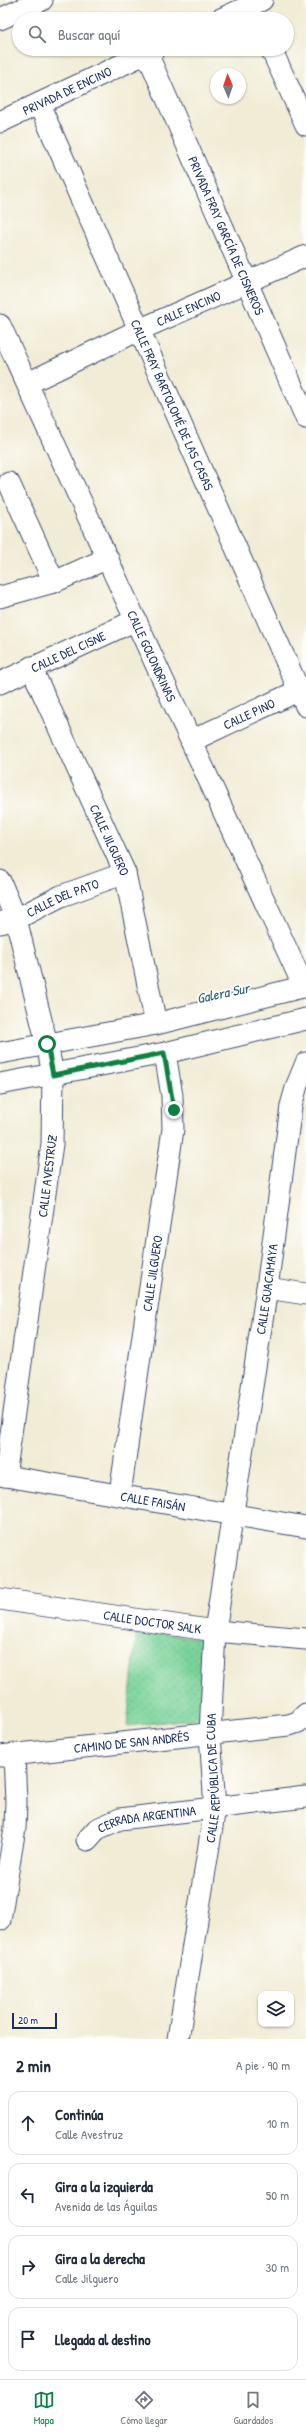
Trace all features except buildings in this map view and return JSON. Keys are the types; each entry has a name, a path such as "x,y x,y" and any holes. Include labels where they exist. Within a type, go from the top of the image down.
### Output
{"street":[{"path":"15,12 42,0"},
{"path":"244,12 257,8"},
{"path":"0,19 12,14"},
{"name":"PRIVADA DE ENCINO","path":"0,122 140,56"},
{"name":"PRIVADA FRAY GARCÍA DE CISNEROS","path":"153,56 246,283 306,418"},
{"path":"275,56 306,125"},
{"name":"CALLE FRAY BARTOLOMÉ DE LAS CASAS","path":"39,104 139,330 304,695"},
{"name":"CALLE ENCINO","path":"28,383 139,330 306,256"},
{"name":"CALLE GOLONDRINAS","path":"0,325 305,987"},
{"path":"8,483 54,582"},
{"path":"0,597 54,582 108,558"},
{"name":"CALLE DEL CISNE","path":"0,682 136,620"},
{"name":"CALLE JILGUERO","path":"31,667 125,873 156,1024"},
{"name":"CALLE PINO","path":"191,741 304,695"},
{"name":"CALLE DEL PATO","path":"8,921 61,896 125,873"},
{"name":"CALLE AVESTRUZ","path":"0,881 8,921 47,1044 53,1075 52,1144 3,1476"},
{"path":"0,1053 156,1024 305,987"},
{"path":"0,1084 164,1053 306,1019"},
{"name":"CALLE JILGUERO","path":"120,1494 173,1129 172,1096 164,1053"},
{"name":"CALLE GUACAMAYA","path":"233,1516 267,1288 291,1106 296,1085 306,1063"},
{"path":"267,1288 306,1294"},
{"name":"CALLE FAISÁN","path":"3,1476 120,1494 233,1516 306,1528"},
{"name":"CALLE REPÚBLICA DE CUBA","path":"178,2039 215,1808 210,1734 214,1631 233,1516"},
{"name":"CALLE DOCTOR SALK","path":"0,1599 214,1631 306,1639"},
{"name":"CAMINO DE SAN ANDRÉS","path":"7,1755 290,1725 298,1722 306,1714"},
{"path":"0,1920 14,1828 16,1802 7,1755"},
{"name":"CERRADA ARGENTINA","path":"87,1840 102,1826 120,1819 306,1797"}],"green space":[{"path":"137,1629 207,1640 201,1718 127,1726"}],"route":[{"path":"47,1044 53,1075 164,1053 174,1110"}],"water label":[{"name":"Galera Sur","path":"223,993"}]}
